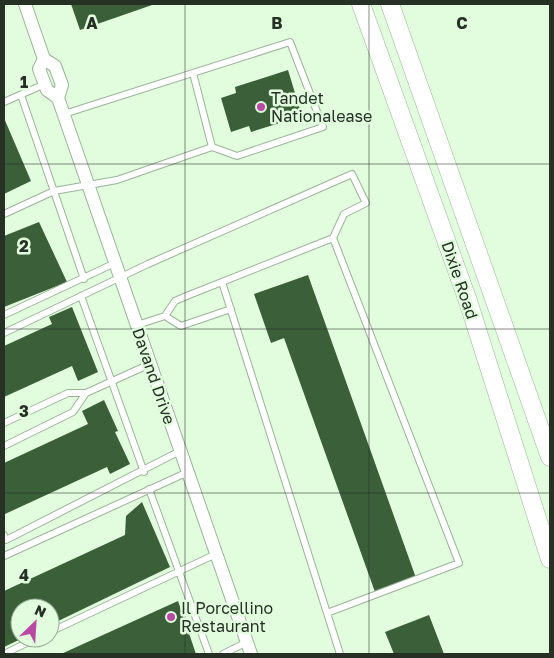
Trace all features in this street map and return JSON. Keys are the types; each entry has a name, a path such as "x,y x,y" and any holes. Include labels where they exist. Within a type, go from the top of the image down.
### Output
{"main road":[{"name":"Dixie Road","path":"361,4 468,301 550,559"},
{"name":"Dixie Road","path":"390,4 550,457"}],"street":[{"name":"Davand Drive","path":"25,4 44,59 55,66 62,86 58,98"},
{"name":"Davand Drive","path":"44,59 40,69 47,90 58,98 64,114 87,185 249,648"}],"lane":[{"path":"4,214 54,191 118,180 212,147 237,156 323,127 290,42 64,114"},
{"path":"193,74 212,147"},
{"path":"4,102 45,84"},
{"path":"21,95 84,279"},
{"path":"4,333 120,277 352,174 366,203 344,214 333,238 175,301 165,316 137,325"},
{"path":"327,613 459,563 333,238"},
{"path":"4,315 115,263"},
{"path":"222,282 340,654"},
{"path":"82,296 144,472"},
{"path":"165,316 181,326 231,309"},
{"path":"4,423 68,393 86,393 150,364"},
{"path":"4,446 73,412 86,393"},
{"path":"4,538 144,472 180,451"},
{"path":"4,556 188,472"},
{"path":"149,489 209,654"},
{"path":"60,627 178,570 216,554"},
{"path":"4,654 16,648"},
{"path":"223,654 249,648"}],"building":[{"path":"71,4 155,4 80,30"},
{"name":"Tandet Nationalease","path":"288,70 302,116 251,132 249,126 231,132 221,98 236,93 235,87"},
{"path":"4,118 31,181 4,194"},
{"path":"39,222 67,282 4,307 4,236"},
{"path":"308,275 416,578 375,592 284,338 271,343 254,294"},
{"path":"72,307 98,372 78,381 72,366 4,397 4,346 52,324 49,317"},
{"path":"104,400 118,431 115,432 130,464 110,474 107,467 5,514 4,463 88,424 82,411"},
{"path":"142,502 170,567 60,620 60,598 10,598 10,644 4,647 4,591 125,535 126,516"},
{"path":"178,601 196,654 61,654"},
{"path":"429,615 444,654 394,654 385,632"}],"place":[{"name":"Tandet Nationalease","path":"261,107"},
{"name":"Il Porcellino Restaurant","path":"171,617"}]}
